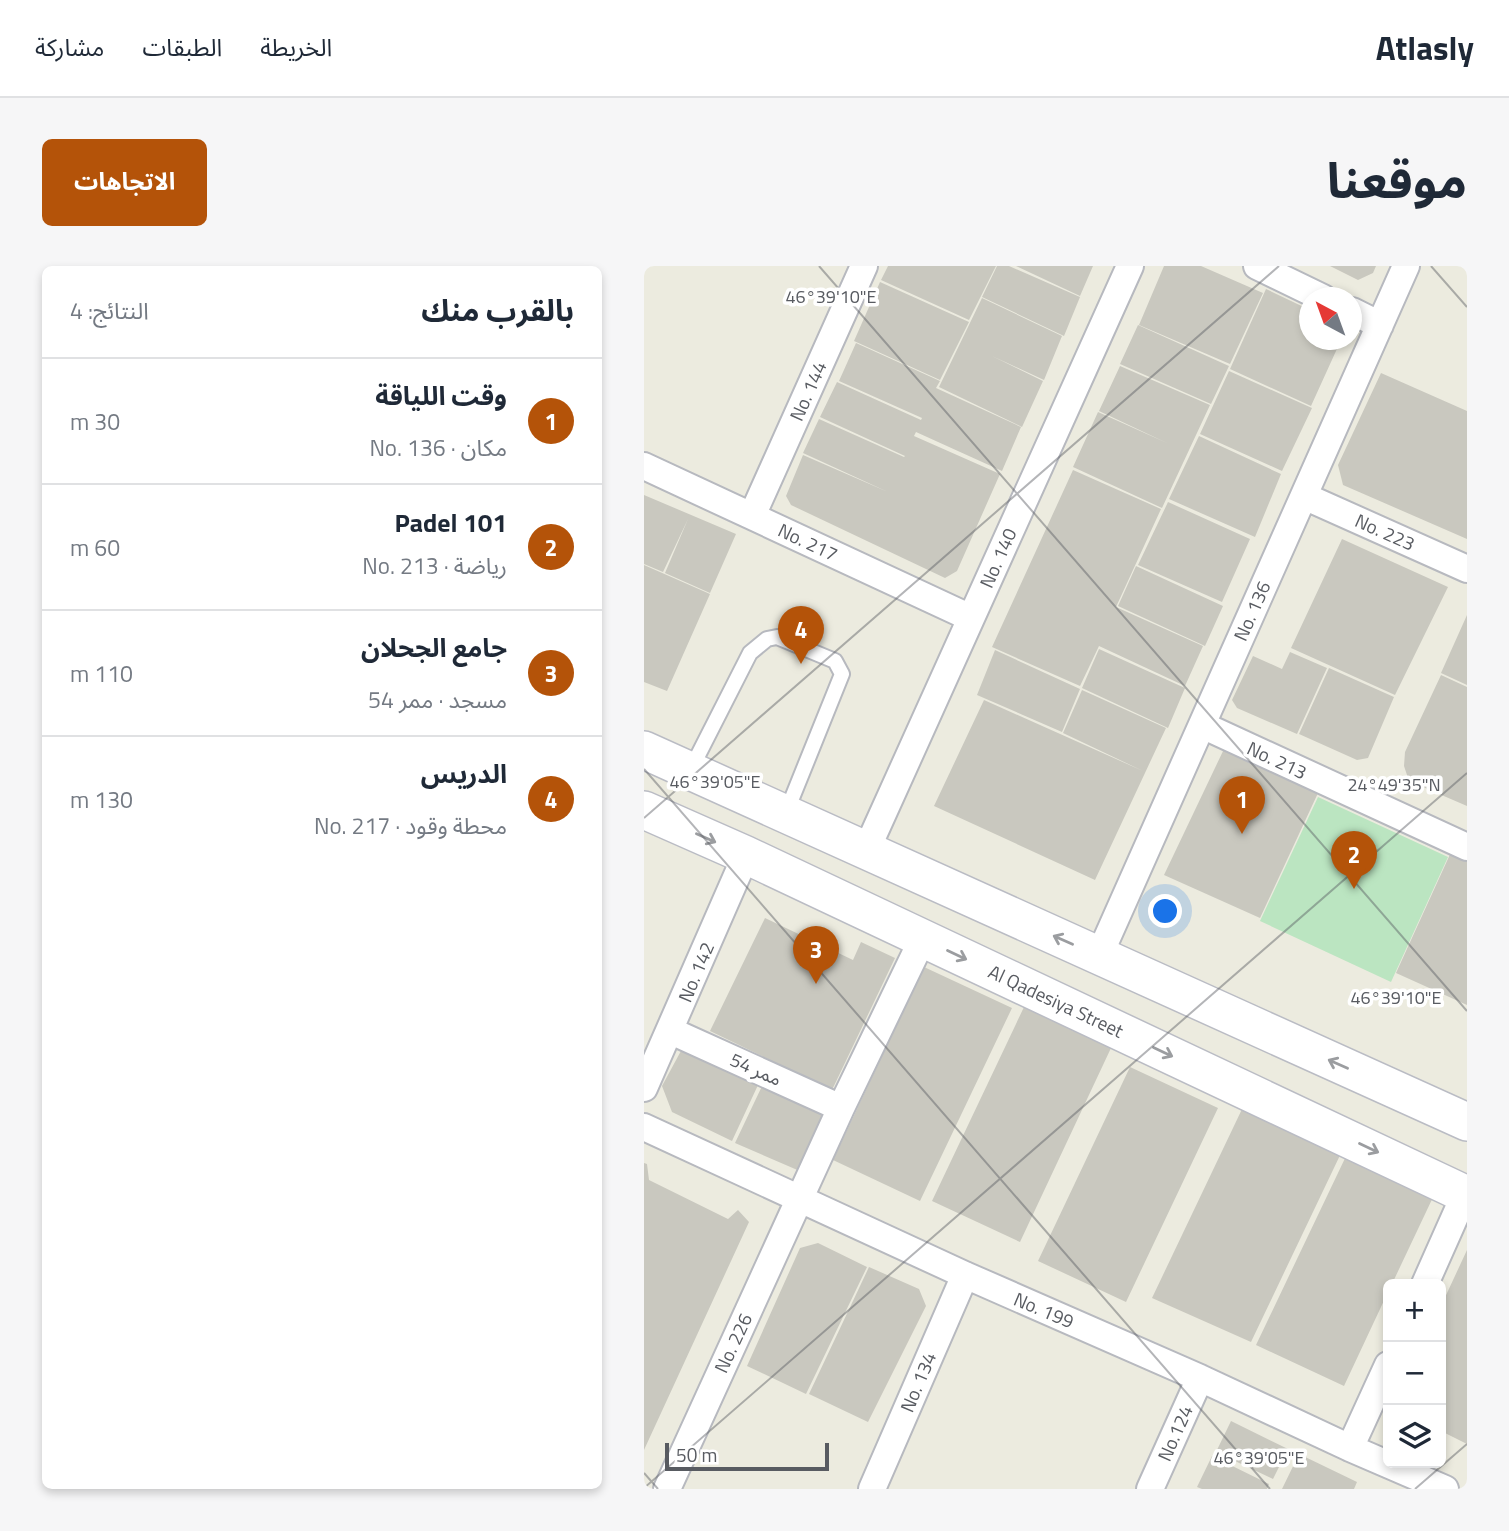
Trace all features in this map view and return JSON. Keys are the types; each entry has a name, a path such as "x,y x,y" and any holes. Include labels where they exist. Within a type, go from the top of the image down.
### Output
{"street":[{"name":"No. 144","path":"752,516 864,266"},
{"name":"No. 140","path":"866,851 1130,266"},
{"path":"1257,266 1300,287"},
{"name":"No. 136","path":"1099,956 1405,266"},
{"path":"1362,316 1380,325"},
{"name":"No. 217","path":"644,466 971,618"},
{"name":"No. 223","path":"1304,496 1467,569"},
{"name":"No. 213","path":"1202,725 1467,847"},
{"path":"644,750 1467,1122"},
{"name":"Al Qadesiya Street","path":"644,810 746,855 1466,1194"},
{"name":"No. 142","path":"644,1088 746,855"},
{"path":"800,1198 922,940"},
{"name":"ممر 54","path":"671,1031 841,1108"},
{"name":"No. 199","path":"644,1127 1350,1448 1398,1480 1445,1489"},
{"path":"1426,1279 1466,1194"},
{"name":"No. 226","path":"667,1489 800,1198"},
{"name":"No. 134","path":"872,1489 965,1275"},
{"path":"1350,1448 1383,1376"},
{"name":"No.124","path":"1150,1489 1200,1378"}],"lane":[{"path":"690,771 756,646 767,639 777,637 835,661 842,674 786,814"}],"green space":[{"path":"1318,797 1448,857 1391,982 1260,921"}],"building":[{"path":"888,266 996,266 969,320 881,280"},
{"path":"997,266 1009,266 1080,297 1064,336 982,297"},
{"path":"1016,266 1093,266 1080,296"},
{"path":"1164,266 1201,266 1263,293 1230,364 1139,325"},
{"path":"1330,266 1376,266 1373,273 1358,280"},
{"path":"880,282 969,322 940,380 854,341"},
{"path":"1266,289 1299,305 1299,350 1336,350 1311,406 1230,369"},
{"path":"982,298 1062,336 1044,380 992,356 1043,381 1022,427 939,387"},
{"path":"1138,325 1229,366 1211,404 1120,364"},
{"path":"856,343 940,381 936,388 1021,427 1002,471 916,432 914,436 1000,474 957,571 945,578 791,505 786,496 803,455 888,492 803,453 819,419 905,456 820,417 837,382 921,420 922,418 839,381"},
{"path":"1120,366 1210,405 1162,508 1073,467 1098,412 1167,443 1099,411"},
{"path":"1229,371 1312,408 1282,471 1200,434"},
{"path":"1381,373 1467,411 1467,539 1343,485 1338,465"},
{"path":"1199,436 1281,474 1255,537 1169,499"},
{"path":"1073,470 1161,509 1116,607 1203,646 1185,686 1099,646 1080,686 992,647"},
{"path":"644,495 736,534 710,593 665,573 688,519 663,572 644,564"},
{"path":"1168,502 1250,539 1222,602 1138,565"},
{"path":"1342,539 1448,587 1395,695 1291,648"},
{"path":"644,565 710,594 667,691 644,682"},
{"path":"1136,566 1223,606 1205,646 1118,606"},
{"path":"1467,615 1467,685 1441,673"},
{"path":"1099,649 1185,688 1168,728 1082,688"},
{"path":"995,650 1080,689 1062,732 977,695"},
{"path":"1290,652 1327,668 1297,734 1237,708 1232,700 1253,656 1282,669"},
{"path":"1329,668 1394,697 1368,758 1357,760 1299,734"},
{"path":"1441,675 1467,687 1467,806 1409,781 1404,766 1405,752"},
{"path":"1082,690 1166,728 1095,880 934,806 984,700 1143,771 1063,733"},
{"path":"1224,749 1318,793 1260,918 1164,875"},
{"path":"1452,850 1467,857 1467,1005 1396,973"},
{"path":"765,918 853,960 861,942 895,958 832,1090 710,1031"},
{"path":"924,967 1012,1008 920,1201 833,1160"},
{"path":"1024,1007 1111,1048 1020,1242 932,1201"},
{"path":"682,1049 758,1085 732,1141 672,1112 662,1086"},
{"path":"1130,1067 1218,1108 1126,1302 1038,1261"},
{"path":"763,1084 829,1112 802,1172 735,1143"},
{"path":"1243,1107 1343,1149 1251,1342 1152,1298"},
{"path":"1348,1152 1435,1193 1394,1279 1383,1279 1383,1303 1344,1386 1256,1345"},
{"path":"644,1163 647,1164 649,1180 728,1219 738,1210 749,1222 644,1450"},
{"path":"818,1243 867,1267 806,1394 747,1366 800,1248"},
{"path":"1467,1250 1467,1444 1446,1434 1446,1295"},
{"path":"869,1267 919,1289 926,1306 868,1422 809,1394"},
{"path":"1231,1421 1288,1449 1273,1479 1216,1452"},
{"path":"1299,1454 1357,1482 1354,1489 1282,1489"},
{"path":"1212,1456 1269,1484 1267,1489 1197,1487"}],"place":[{"name":"الدريس","path":"801,664"},
{"name":"وقت اللياقة","path":"1242,834"},
{"name":"Padel 101","path":"1354,889"},
{"name":"جامع الجحلان","path":"816,984"}]}
